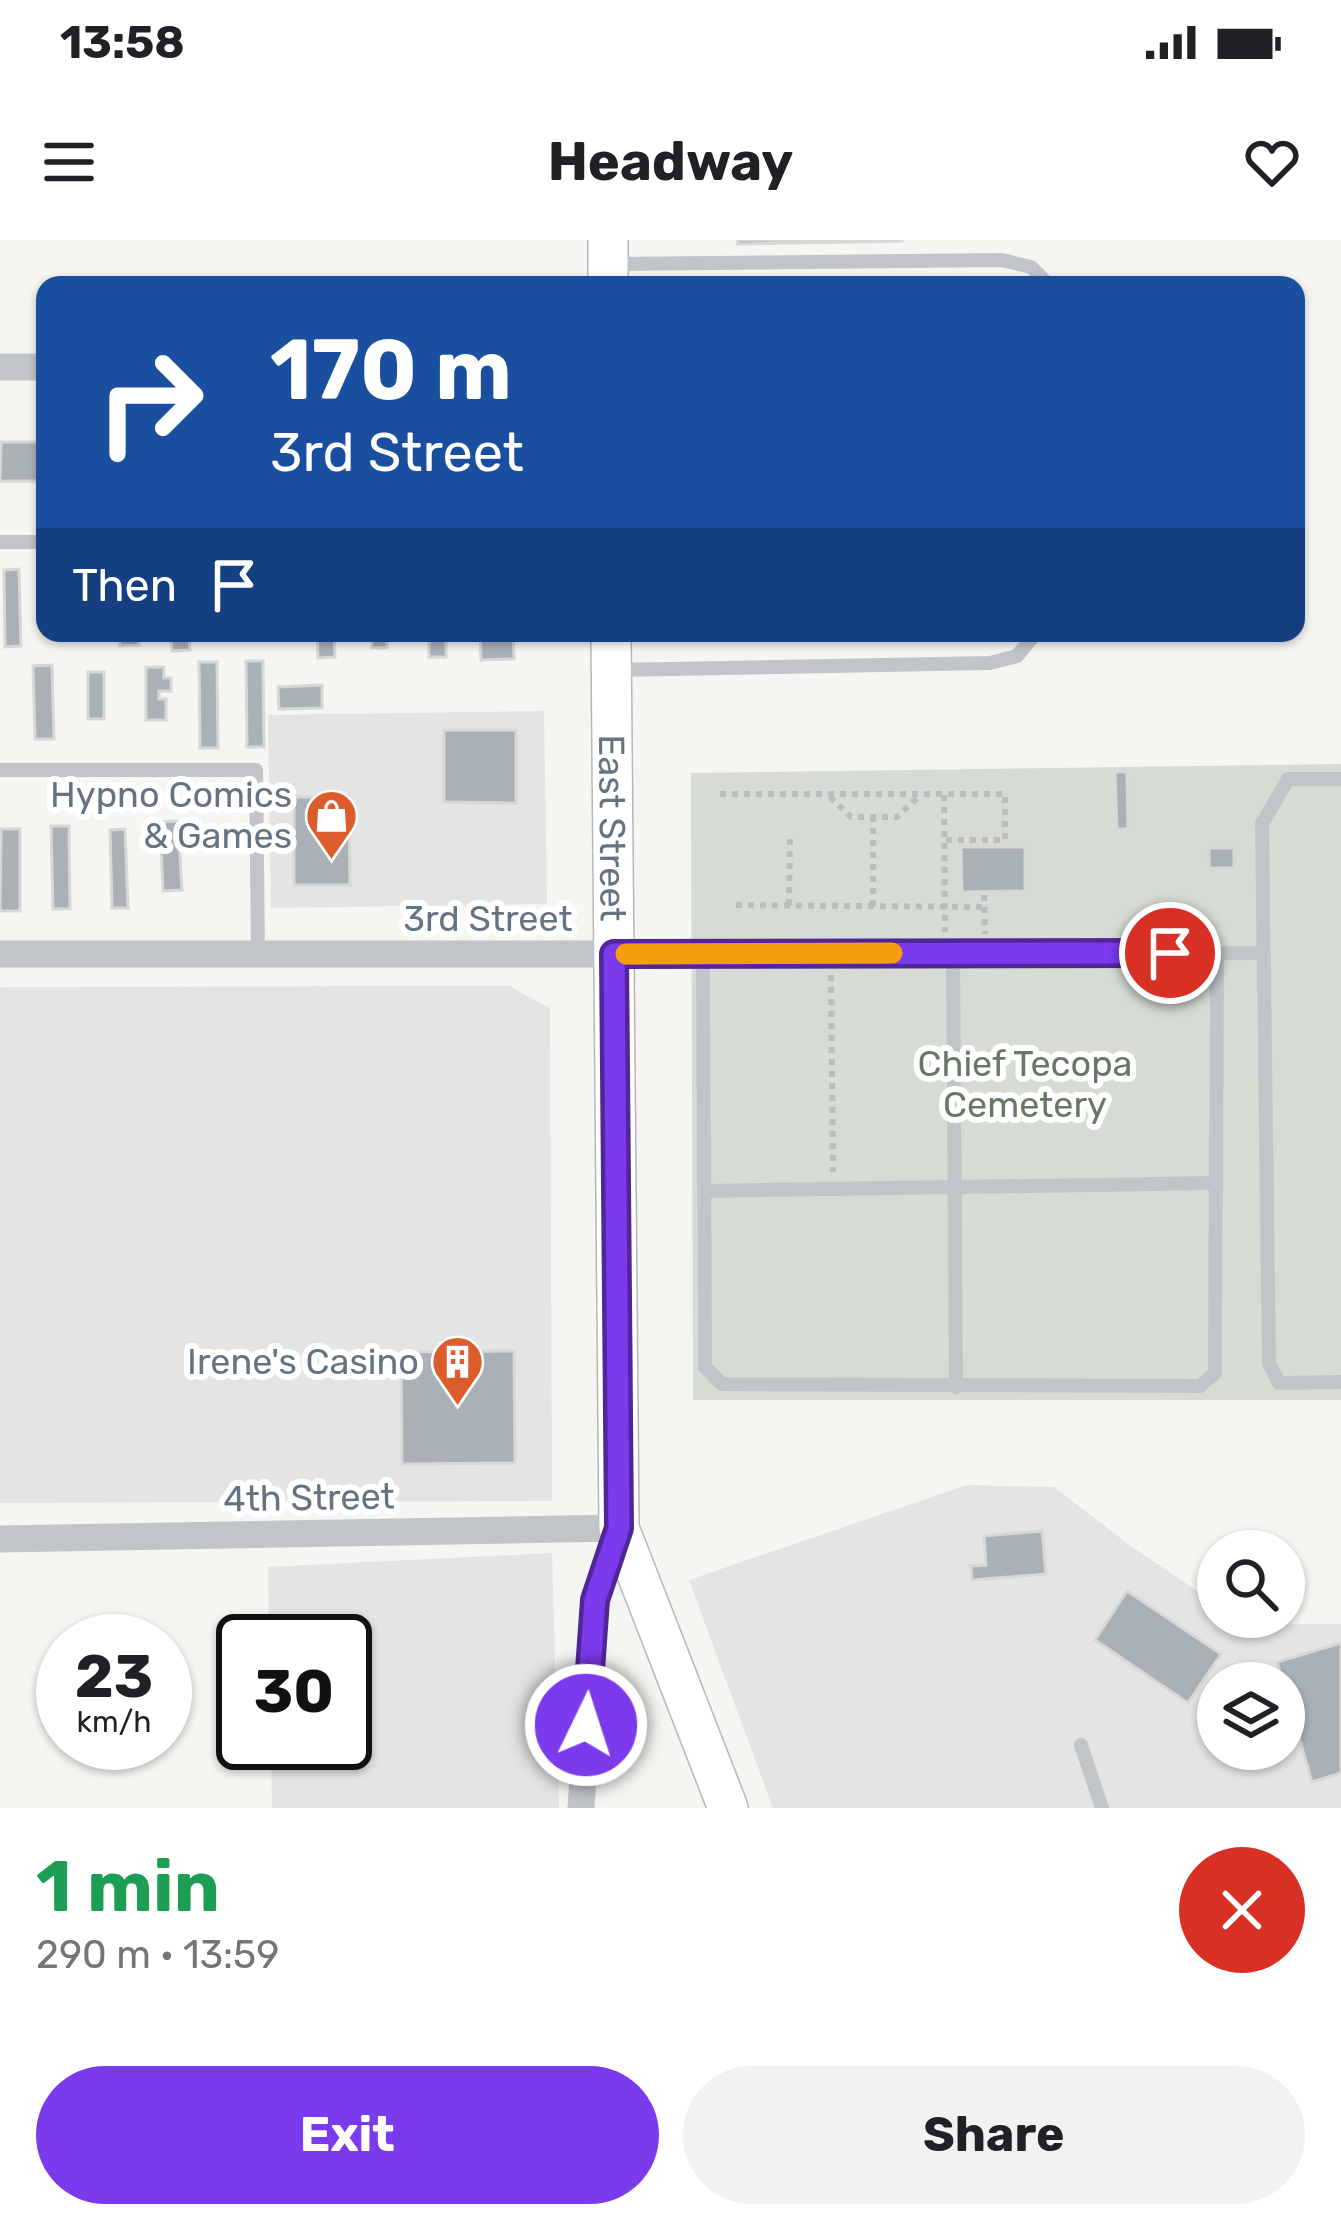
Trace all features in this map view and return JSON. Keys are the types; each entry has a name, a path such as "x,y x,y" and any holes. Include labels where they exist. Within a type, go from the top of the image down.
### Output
{"street":[{"path":"0,368 36,367"},
{"name":"East Street","path":"581,1808 595,1600 619,1528 612,652"},
{"name":"3rd Street","path":"0,954 614,954"},
{"path":"619,1528 728,1808"},
{"name":"4th Street","path":"0,1539 619,1528"}],"lane":[{"path":"608,263 1002,260 1031,267 1040,276"},
{"path":"0,542 36,542"},
{"path":"612,652 990,664 1017,656 1029,642"},
{"path":"0,770 256,770 258,955"},
{"path":"1341,779 1288,779 1262,824 1269,1363 1279,1383 1341,1382"},
{"path":"949,953 956,1387"},
{"path":"703,954 705,1367 722,1384 956,1387 1200,1386 1215,1372 1216,953"},
{"name":"3rd Street","path":"614,954 1264,953"},
{"path":"705,1191 1216,1183"},
{"path":"1081,1745 1102,1808"}],"path":[{"path":"720,794 1004,794 1004,840 944,840"},
{"path":"827,794 850,817 898,817 922,794"},
{"path":"944,794 949,953"},
{"path":"873,817 873,906"},
{"path":"789,905 790,838"},
{"path":"984,896 985,953"},
{"path":"736,904 984,907"},
{"path":"831,953 833,1189"}],"shaded area":[{"path":"544,711 547,904 271,908 268,715"},
{"path":"509,986 550,1008 552,1501 0,1503 0,987"},
{"path":"967,1485 1054,1487 1197,1591 1197,1638 1305,1638 1305,1624 1341,1624 1341,1808 773,1808 689,1580"},
{"path":"552,1553 559,1808 272,1808 271,1770 372,1770 372,1614 269,1614 268,1567"}],"green space":[{"name":"Chief Tecopa Cemetery","path":"1341,764 1341,1400 693,1400 691,773"}],"building":[{"path":"738,240 902,240 902,241 738,244"},
{"path":"1,442 36,442 36,481 0,481"},
{"path":"19,569 21,646 5,647 4,570"},
{"path":"172,642 190,642 190,650 172,651"},
{"path":"317,642 334,642 335,657 318,658"},
{"path":"429,642 446,642 446,657 429,657"},
{"path":"480,642 513,642 514,659 481,660"},
{"path":"246,661 263,661 264,747 247,747"},
{"path":"199,662 217,662 218,748 200,748"},
{"path":"52,665 54,739 35,739 33,666"},
{"path":"146,667 164,667 164,678 171,678 171,691 159,691 159,699 166,699 166,720 146,720"},
{"path":"88,672 104,672 104,719 88,719"},
{"path":"322,685 322,708 279,709 278,687"},
{"path":"444,730 516,730 516,803 444,802"},
{"path":"1115,772 1127,772 1128,829 1117,829"},
{"path":"294,797 349,797 350,885 294,885"},
{"path":"178,821 182,890 163,891 160,822"},
{"path":"51,826 69,826 70,909 53,909"},
{"path":"1,829 20,829 20,911 0,911"},
{"path":"125,829 128,908 112,908 110,830"},
{"path":"961,847 1025,847 1025,891 962,892"},
{"path":"1209,848 1234,848 1234,868 1209,868"},
{"name":"Irene's Casino","path":"514,1351 515,1463 402,1464 401,1352"},
{"path":"1042,1531 1046,1574 972,1580 971,1566 986,1565 984,1536"},
{"path":"1127,1591 1221,1654 1216,1662 1197,1662 1197,1690 1188,1703 1095,1640"},
{"path":"1341,1643 1341,1773 1312,1782 1305,1758 1305,1662 1277,1662"}],"slow traffic":[{"path":"626,954 892,953"}],"place":[{"name":"Hypno Comics & Games","path":"331,861"},
{"name":"Irene's Casino","path":"458,1407"}],"route":[{"path":"586,1725 595,1600 619,1528 614,954 1170,953"}]}
